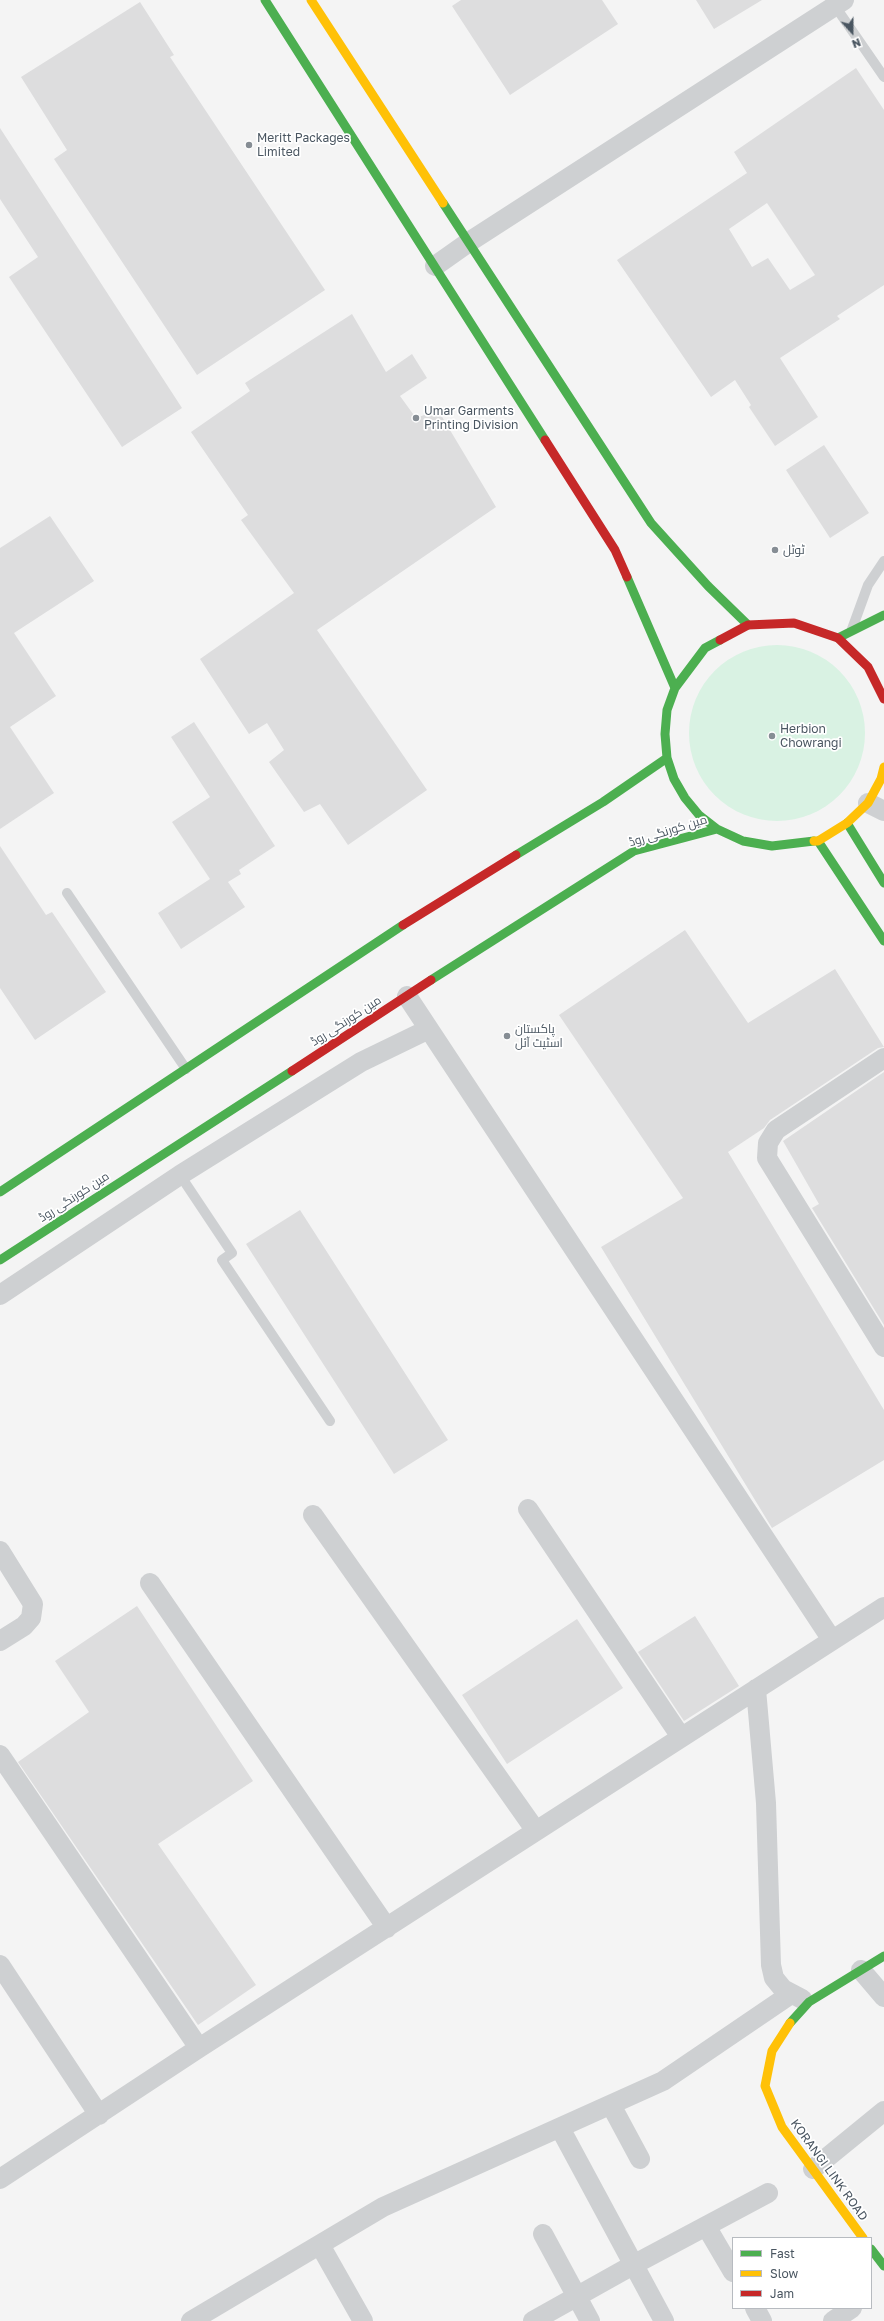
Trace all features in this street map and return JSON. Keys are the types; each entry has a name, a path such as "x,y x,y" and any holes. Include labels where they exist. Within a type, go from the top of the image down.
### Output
{"main road":[{"path":"265,0 615,550 675,688"},
{"path":"311,0 651,523 708,586 748,626"},
{"path":"838,638 884,615"},
{"path":"884,699 868,667 838,638 794,623 748,626 705,648 675,688 667,710 665,734 667,758 674,779 685,798 699,815 717,829 743,841 772,846 818,841 876,807 884,767"},
{"path":"0,1192 408,922 603,802 667,758"},
{"path":"847,823 884,884"},
{"name":"مین کورنگی روڈ","path":"0,1260 578,885 634,851 717,829"},
{"path":"818,841 884,941"},
{"name":"KORANGI LINK ROAD","path":"862,2237 782,2127 765,2086 772,2050 789,2024 809,2002 884,1956"},
{"path":"872,2250 884,2266"}],"street":[{"path":"435,266 469,242 840,3"},
{"path":"407,996 832,1640"},
{"path":"0,1295 180,1175 361,1062 429,1029"},
{"path":"884,1058 776,1130 768,1143 767,1158 884,1347"},
{"path":"528,1509 681,1737"},
{"path":"313,1515 536,1832"},
{"path":"0,1551 33,1604 31,1618 0,1641"},
{"path":"150,1583 387,1928"},
{"path":"0,2178 99,2115 199,2048 884,1607"},
{"path":"756,1689 766,1803 771,1966 774,1978 783,1990 809,2002"},
{"path":"0,1755 199,2048"},
{"path":"0,1965 99,2115"},
{"path":"861,1970 884,1997"},
{"path":"191,2321 383,2207 662,2081 792,1994"},
{"path":"611,2105 640,2159"},
{"path":"813,2169 880,2121"},
{"path":"560,2128 632,2265 664,2321"},
{"path":"533,2321 632,2265 768,2193"},
{"path":"706,2226 732,2270"},
{"path":"543,2234 590,2321"},
{"path":"320,2245 363,2321"},
{"path":"756,2309 762,2321"},
{"path":"833,2321 851,2309"}],"lane":[{"path":"840,3 884,77"},
{"path":"851,632 868,585 884,561"},
{"path":"67,893 186,1069"},
{"path":"180,1175 232,1253 222,1260 330,1421"}],"green space":[{"path":"768,645 786,645 803,649 818,655 833,665 845,677 855,692 861,707 865,724 865,742 861,759 855,774 845,789 833,801 818,811 803,817 786,821 768,821 751,817 736,811 721,801 709,789 699,774 693,759 689,742 689,724 693,707 699,692 709,677 721,665 736,655 751,649"}],"building":[{"path":"461,0 602,0 618,24 510,95 452,6"},
{"path":"696,0 762,0 714,29"},
{"path":"140,2 174,55 170,57 325,290 197,375 54,159 67,150 21,77"},
{"path":"856,68 884,110 884,285 837,316 840,319 780,358 818,417 775,446 749,407 751,405 735,380 711,397 617,260 747,173 734,152","holes":["767,203 815,275 790,290 768,258 752,267 729,229"]},
{"path":"0,128 182,408 122,447 9,277 38,257 0,199"},
{"path":"352,314 386,372 412,354 427,378 400,396 416,418 438,410 496,507 317,630 427,790 348,845 320,804 304,812 269,762 284,750 267,723 249,734 200,659 294,593 241,520 248,515 191,432 250,391 245,383"},
{"path":"824,445 869,513 830,538 786,470"},
{"path":"50,516 94,581 14,633 56,696 10,727 54,793 0,829 0,548"},
{"path":"194,722 275,846 239,870 241,874 228,882 245,907 181,949 158,913 210,879 172,822 210,797 171,737"},
{"path":"0,846 46,915 52,912 106,992 35,1040 0,988"},
{"path":"685,930 748,1023 835,969 884,1047 878,1048 770,1120 764,1128 728,1152 884,1410 884,1460 772,1528 601,1247 683,1198 559,1015"},
{"path":"884,1072 884,1325 812,1208 819,1204 783,1141"},
{"path":"300,1210 448,1440 394,1474 246,1244"},
{"path":"137,1606 253,1781 158,1844 256,1985 198,2025 18,1762 89,1712 55,1661"},
{"path":"695,1616 739,1686 684,1721 638,1652"},
{"path":"577,1619 623,1688 507,1764 462,1695"}],"traffic: fast":[{"path":"265,0 545,440"},
{"path":"443,203 651,523 708,586 748,625"},
{"path":"627,577 675,688"},
{"path":"838,638 884,615"},
{"path":"720,640 705,648 675,688 667,710 665,734 667,758 674,779 685,798 699,815 717,829 743,841 772,846 814,841"},
{"path":"516,855 603,802 667,758"},
{"path":"847,823 884,883"},
{"path":"431,980 634,851 717,829"},
{"path":"818,841 884,941"},
{"path":"0,1192 403,925"},
{"path":"0,1260 292,1071"},
{"path":"790,2023 809,2002 884,1956"},
{"path":"872,2250 884,2266"}],"traffic: slow":[{"path":"311,0 443,203"},
{"path":"814,841 818,841 847,823 868,803 881,779 884,767"},
{"path":"790,2023 772,2051 765,2086 782,2127 862,2237"}],"traffic: jam":[{"path":"545,440 615,550 627,577"},
{"path":"720,640 748,625 794,623 838,638 868,667 884,699"},
{"path":"403,925 516,855"},
{"path":"292,1071 431,980"}],"place":[{"name":"Meritt Packages Limited","path":"249,145"},
{"name":"Umar Garments Printing Division","path":"416,418"},
{"name":"ٹوٹل","path":"775,550"},
{"name":"Herbion Chowrangi","path":"772,736"},
{"name":"پاکستان اسٹیٹ آئل","path":"507,1036"}]}
